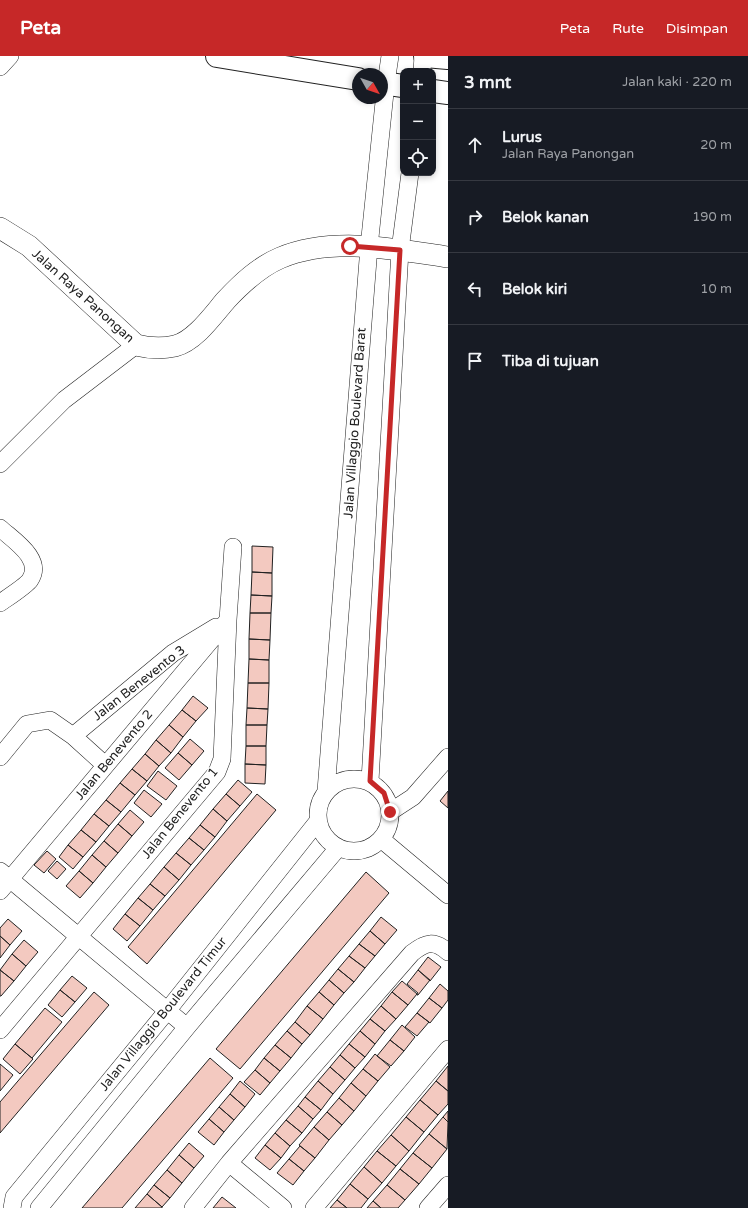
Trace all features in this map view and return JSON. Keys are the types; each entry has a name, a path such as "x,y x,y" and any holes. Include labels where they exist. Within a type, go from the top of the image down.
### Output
{"main road":[{"path":"217,56 352,78"},
{"path":"424,56 448,58"},
{"path":"436,91 448,93"}],"street":[{"path":"0,67 10,56"},
{"name":"Jalan Villaggio Boulevard Barat","path":"326,791 369,247 390,84 390,56"},
{"path":"422,68 424,56"},
{"path":"370,781 400,250 410,176"},
{"name":"Jalan Raya Panongan","path":"0,228 29,246 136,344 148,348 175,346 192,337 247,279 260,268 280,258 302,251 350,246 400,250 448,257"},
{"path":"0,464 64,400 136,344"},
{"path":"0,528 31,557 34,570 30,580 0,603"},
{"name":"Jalan Benevento 1","path":"0,1030 217,772 222,759 228,620 233,547"},
{"name":"Jalan Benevento 3","path":"73,736 172,653 228,620"},
{"name":"Jalan Benevento 2","path":"3,880 105,765 228,620"},
{"path":"0,757 27,724 50,720 73,736 105,765"},
{"path":"390,812 413,796 448,757"},
{"path":"346,779 370,781 384,793 390,812 389,826 381,839 369,848 354,851 338,848 325,837 318,821 318,805 326,791 346,779"},
{"name":"Jalan Villaggio Boulevard Timur","path":"12,1208 14,1197 167,1010 318,821"},
{"path":"381,839 448,895"},
{"name":"Jalan Villaggio Boulevard Timur","path":"39,1208 187,1027 338,848"},
{"path":"3,880 78,937 187,1027"},
{"path":"193,1208 229,1163 412,953 420,947 430,944 439,945 448,952"},
{"path":"314,1208 448,1049"},
{"path":"229,1163 283,1208"},
{"path":"428,1208 448,1185"}],"building":[{"path":"252,546 273,547 272,573 252,572"},
{"path":"252,572 272,573 272,596 251,595"},
{"path":"251,595 272,596 271,613 250,613"},
{"path":"250,613 271,613 270,640 249,639"},
{"path":"249,639 270,640 269,660 249,659"},
{"path":"249,659 269,660 269,683 248,683"},
{"path":"248,683 269,683 268,709 247,708"},
{"path":"193,696 208,708 196,721 182,710"},
{"path":"247,708 268,709 267,725 246,725"},
{"path":"182,710 196,721 183,737 169,725"},
{"path":"169,725 183,737 171,753 156,740"},
{"path":"246,725 267,725 266,746 246,746"},
{"path":"190,739 204,751 192,765 178,753"},
{"path":"156,740 171,753 159,766 145,754"},
{"path":"246,746 266,746 266,765 245,764"},
{"path":"178,753 192,765 179,780 165,768"},
{"path":"145,754 159,766 147,781 132,769"},
{"path":"245,764 266,765 265,784 245,783"},
{"path":"132,769 147,781 135,795 120,783"},
{"path":"158,771 177,786 166,800 147,786"},
{"path":"238,780 252,792 240,806 226,794"},
{"path":"120,783 135,795 121,812 106,800"},
{"path":"144,790 162,804 151,817 134,803"},
{"path":"448,791 448,808 440,801"},
{"path":"226,794 240,806 227,821 213,809"},
{"path":"257,794 276,810 147,964 128,947"},
{"path":"106,800 121,812 109,826 94,814"},
{"path":"213,809 227,821 215,837 200,825"},
{"path":"130,810 144,822 132,836 118,824"},
{"path":"94,814 109,826 96,842 81,830"},
{"path":"118,824 132,836 118,853 104,841"},
{"path":"200,825 215,837 204,850 189,838"},
{"path":"81,830 96,842 83,857 68,845"},
{"path":"189,838 204,850 191,865 176,853"},
{"path":"104,841 118,853 106,867 92,855"},
{"path":"68,845 83,857 73,869 59,857"},
{"path":"47,851 56,859 44,873 34,865"},
{"path":"176,853 191,865 179,880 164,867"},
{"path":"92,855 106,867 93,883 79,871"},
{"path":"57,861 66,869 57,879 48,871"},
{"path":"164,867 179,880 165,896 150,884"},
{"path":"79,871 93,883 80,898 66,886"},
{"path":"366,872 389,893 240,1069 216,1049"},
{"path":"150,884 165,896 153,910 138,898"},
{"path":"138,898 153,910 140,926 125,914"},
{"path":"125,914 140,926 127,941 113,929"},
{"path":"381,917 397,930 385,944 370,931"},
{"path":"8,919 22,931 10,945 0,936 0,928"},
{"path":"370,931 385,944 375,956 359,944"},
{"path":"0,936 10,945 0,958"},
{"path":"24,940 38,952 26,966 12,954"},
{"path":"359,944 375,956 365,968 349,956"},
{"path":"12,954 26,966 14,981 0,970"},
{"path":"349,956 365,968 354,982 338,969"},
{"path":"428,957 441,967 430,981 418,970"},
{"path":"338,969 354,982 344,993 329,980"},
{"path":"0,970 14,981 1,996 0,996"},
{"path":"418,970 430,980 417,995 418,993 407,984"},
{"path":"72,976 87,988 75,1002 60,990"},
{"path":"329,980 344,993 334,1005 319,992"},
{"path":"402,981 417,994 408,1005 392,992"},
{"path":"440,984 448,991 448,1000 442,1008 429,998"},
{"path":"60,990 75,1002 62,1017 48,1005"},
{"path":"94,992 109,1005 0,1133 0,1102"},
{"path":"319,992 334,1005 323,1019 307,1006"},
{"path":"392,992 408,1005 396,1019 381,1006"},
{"path":"429,998 442,1008 430,1023 417,1013"},
{"path":"307,1006 323,1019 310,1035 295,1022"},
{"path":"381,1006 396,1019 385,1031 370,1019"},
{"path":"45,1008 62,1022 32,1058 15,1044"},
{"path":"417,1013 429,1022 417,1036 405,1027"},
{"path":"370,1019 385,1031 375,1044 360,1031"},
{"path":"295,1022 310,1035 302,1044 287,1031"},
{"path":"402,1025 415,1037 404,1051 390,1040"},
{"path":"287,1031 302,1044 291,1058 275,1045"},
{"path":"360,1031 375,1044 365,1057 349,1044"},
{"path":"390,1040 404,1051 391,1066 377,1056"},
{"path":"15,1044 33,1059 20,1074 3,1059"},
{"path":"349,1044 365,1057 355,1068 340,1055"},
{"path":"275,1045 291,1058 280,1071 264,1058"},
{"path":"375,1054 390,1067 378,1081 363,1069"},
{"path":"340,1055 355,1068 345,1080 330,1067"},
{"path":"210,1058 233,1078 122,1208 82,1208"},
{"path":"264,1058 280,1071 270,1083 255,1070"},
{"path":"0,1064 13,1075 0,1091"},
{"path":"448,1066 448,1091 436,1081"},
{"path":"330,1067 345,1080 333,1094 318,1081"},
{"path":"363,1069 378,1081 366,1096 351,1083"},
{"path":"255,1070 270,1083 260,1095 244,1082"},
{"path":"240,1081 255,1094 245,1107 230,1094"},
{"path":"318,1081 333,1094 321,1110 305,1097"},
{"path":"436,1081 448,1091 448,1104 438,1115 420,1100"},
{"path":"351,1083 366,1096 354,1111 339,1098"},
{"path":"230,1094 245,1107 234,1120 219,1107"},
{"path":"305,1097 321,1110 313,1119 298,1106"},
{"path":"339,1098 354,1111 342,1125 327,1112"},
{"path":"420,1100 438,1115 424,1132 406,1117"},
{"path":"298,1106 313,1119 302,1133 286,1120"},
{"path":"219,1107 234,1120 224,1132 209,1119"},
{"path":"448,1111 448,1122 443,1117"},
{"path":"327,1112 342,1125 329,1140 314,1127"},
{"path":"406,1117 424,1132 409,1151 391,1135"},
{"path":"443,1117 448,1122 447,1149 429,1134"},
{"path":"209,1119 224,1132 214,1145 198,1132"},
{"path":"286,1120 302,1133 290,1146 275,1133"},
{"path":"314,1127 329,1140 315,1158 299,1145"},
{"path":"275,1133 290,1146 281,1158 265,1145"},
{"path":"429,1134 447,1149 432,1168 413,1153"},
{"path":"391,1135 409,1151 396,1166 377,1151"},
{"path":"189,1143 204,1156 194,1168 179,1155"},
{"path":"265,1145 281,1158 270,1170 255,1158"},
{"path":"300,1146 315,1158 304,1171 289,1159"},
{"path":"377,1151 396,1166 382,1183 364,1167"},
{"path":"413,1153 432,1168 419,1184 400,1169"},
{"path":"179,1155 194,1168 182,1183 167,1170"},
{"path":"289,1159 304,1171 293,1185 277,1173"},
{"path":"364,1167 382,1183 368,1199 350,1184"},
{"path":"400,1169 419,1184 405,1200 387,1185"},
{"path":"167,1170 182,1183 170,1198 154,1185"},
{"path":"350,1184 368,1199 361,1208 347,1208 337,1200"},
{"path":"154,1185 170,1198 162,1207 147,1194"},
{"path":"387,1185 405,1200 398,1208 381,1208 373,1201"},
{"path":"147,1194 162,1207 162,1208 135,1208"},
{"path":"222,1197 236,1208 213,1208"},
{"path":"337,1200 347,1208 330,1208"},
{"path":"373,1201 381,1208 367,1208"}],"route":[{"path":"350,246 400,250 370,781 384,793 390,812"}]}
